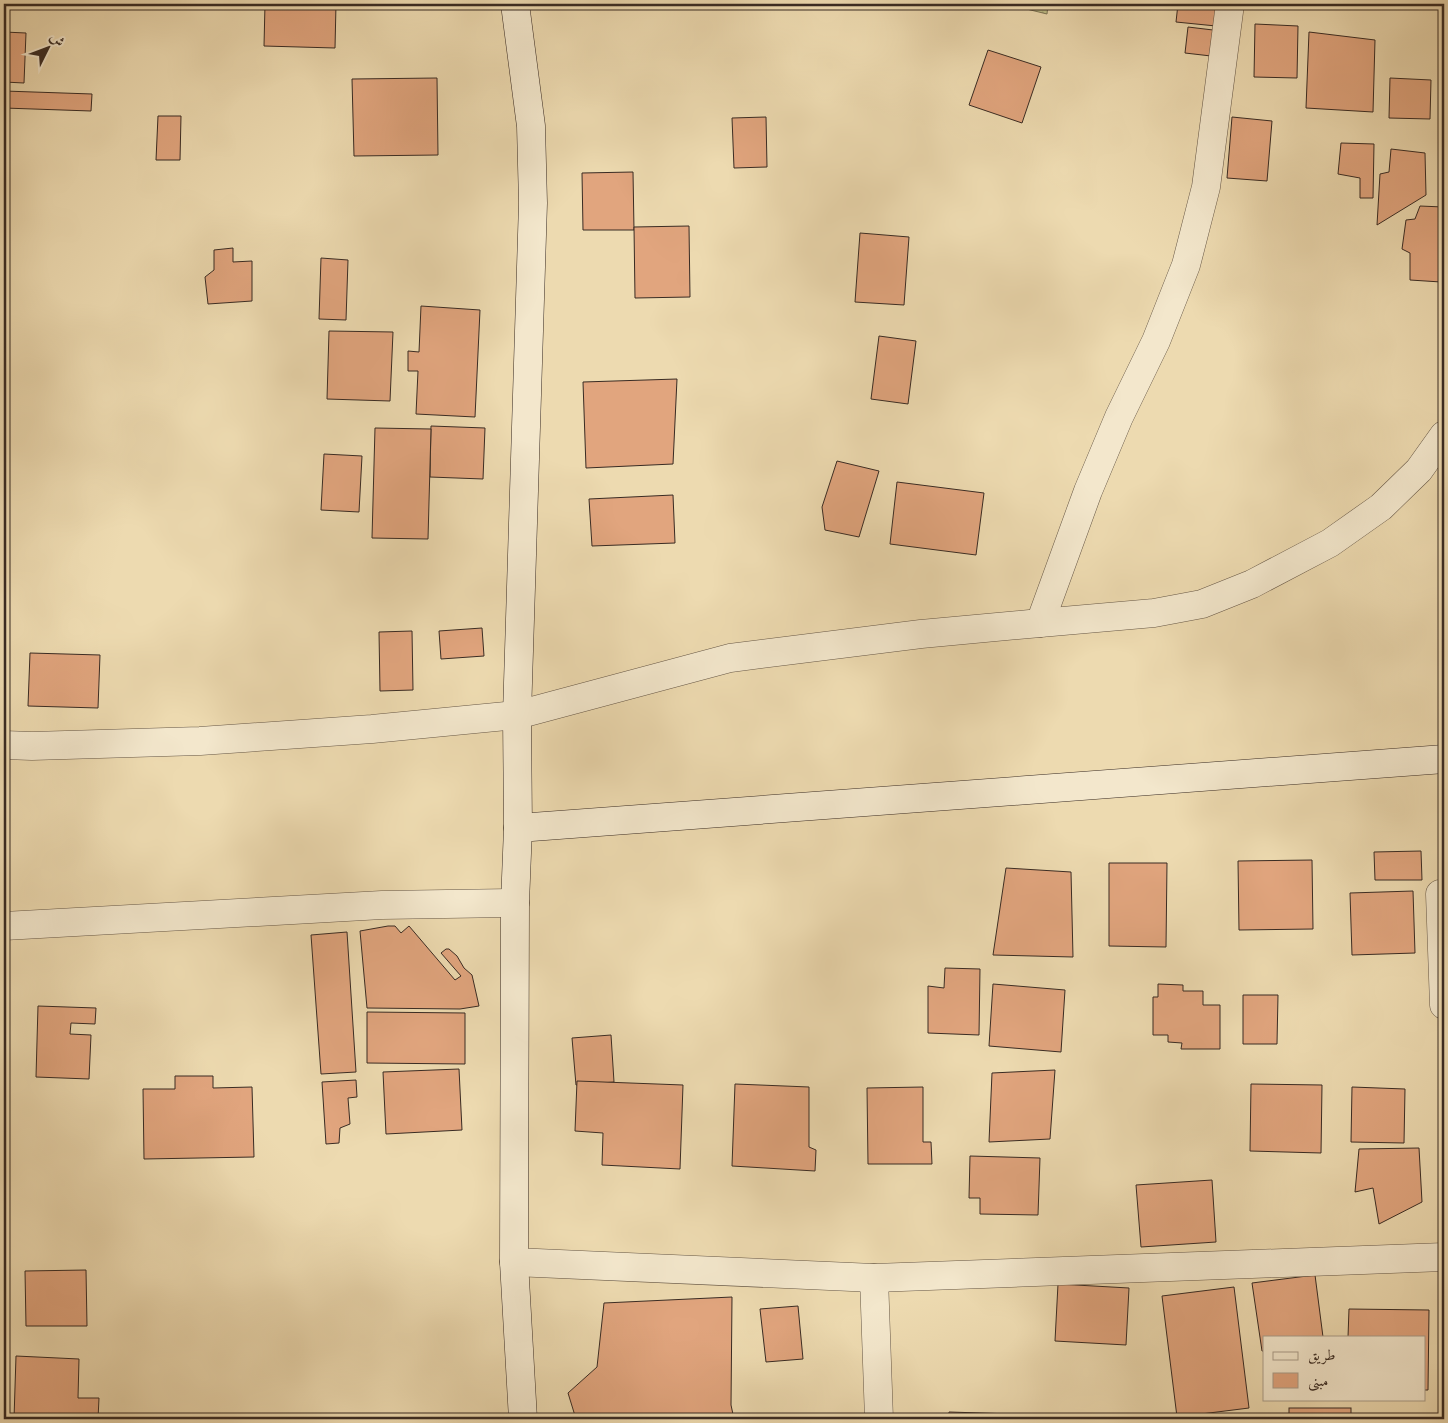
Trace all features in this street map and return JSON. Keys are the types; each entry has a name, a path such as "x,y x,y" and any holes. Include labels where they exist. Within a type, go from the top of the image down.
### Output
{"street":[{"path":"514,4 531,126 533,202 517,715 518,828 514,903 514,1262 523,1419"},
{"path":"1040,623 1088,490 1119,417 1156,341 1186,265 1206,187 1230,20 1230,4"},
{"path":"4,745 32,746 200,741 372,729 517,715 730,658 921,634 1154,613 1202,604 1252,584 1330,543 1381,507 1419,470 1444,435"},
{"path":"518,828 1444,759"},
{"path":"1440,894 1444,1005"},
{"path":"4,926 382,905 514,903"},
{"path":"514,1262 874,1278 1444,1257"},
{"path":"874,1278 879,1419"}],"green space":[{"path":"1006,4 1048,4 1047,14"}],"building":[{"path":"265,4 336,4 335,48 264,46"},
{"path":"1178,4 1219,4 1216,26 1176,22"},
{"path":"1255,24 1298,26 1297,78 1254,77"},
{"path":"1188,27 1213,30 1211,56 1185,53"},
{"path":"4,32 26,33 24,83 4,82"},
{"path":"1309,32 1375,40 1373,112 1306,108"},
{"path":"988,50 1041,67 1022,123 969,105"},
{"path":"437,78 438,155 354,156 352,79"},
{"path":"1390,78 1431,80 1430,119 1389,118"},
{"path":"4,91 92,94 91,111 4,108"},
{"path":"158,116 181,116 180,160 156,160"},
{"path":"766,117 767,167 734,168 732,118"},
{"path":"1232,117 1272,121 1267,181 1227,178"},
{"path":"1341,143 1374,144 1373,198 1360,198 1360,178 1338,174"},
{"path":"1391,149 1425,153 1426,195 1377,225 1380,174 1389,172"},
{"path":"633,172 634,230 583,230 582,173"},
{"path":"1420,206 1443,207 1441,282 1410,280 1410,253 1402,249 1406,220 1415,219"},
{"path":"689,226 690,297 635,298 634,227"},
{"path":"860,233 909,237 904,305 855,302"},
{"path":"233,248 233,262 252,261 252,301 208,304 205,277 214,270 214,250"},
{"path":"321,258 348,260 346,320 319,319"},
{"path":"421,306 480,310 475,417 416,414 418,371 408,371 408,351 419,352"},
{"path":"329,331 393,332 390,401 327,399"},
{"path":"879,336 916,341 908,404 871,399"},
{"path":"677,379 673,464 586,468 583,382"},
{"path":"431,426 485,428 483,479 430,477"},
{"path":"375,428 431,429 428,539 372,538"},
{"path":"324,454 362,456 359,512 321,510"},
{"path":"837,461 879,471 859,537 825,530 822,507"},
{"path":"897,482 984,493 976,555 890,544"},
{"path":"673,495 675,543 592,546 589,499"},
{"path":"482,628 484,656 441,659 439,631"},
{"path":"412,631 413,690 380,691 379,632"},
{"path":"30,653 100,655 98,708 28,706"},
{"path":"1421,851 1422,880 1375,880 1374,852"},
{"path":"1312,860 1313,929 1239,930 1238,861"},
{"path":"1109,863 1167,863 1166,947 1109,946"},
{"path":"1006,868 1071,872 1073,957 993,955"},
{"path":"1413,891 1415,953 1352,955 1350,893"},
{"path":"395,926 401,933 409,926 455,980 461,976 441,953 449,949 457,956 464,968 472,975 479,1006 460,1009 367,1008 360,931"},
{"path":"347,932 356,1072 321,1074 311,935"},
{"path":"945,968 980,969 979,1035 928,1033 928,986 944,988"},
{"path":"993,984 1065,990 1061,1052 989,1046"},
{"path":"1158,984 1183,985 1183,991 1203,991 1203,1005 1220,1005 1220,1049 1181,1049 1182,1043 1168,1042 1168,1035 1153,1035 1153,997 1158,997"},
{"path":"1243,995 1278,995 1277,1044 1243,1044"},
{"path":"38,1006 96,1008 95,1024 71,1023 70,1034 91,1035 89,1079 36,1077"},
{"path":"367,1012 465,1013 465,1064 367,1063"},
{"path":"611,1035 614,1082 576,1085 572,1038"},
{"path":"459,1069 462,1130 386,1134 383,1072"},
{"path":"1055,1070 1050,1139 989,1142 992,1073"},
{"path":"175,1076 213,1076 213,1088 252,1087 254,1157 144,1159 143,1089 175,1089"},
{"path":"356,1080 357,1097 348,1098 350,1124 340,1128 339,1143 326,1144 322,1082"},
{"path":"577,1081 683,1085 680,1169 602,1165 603,1133 575,1131"},
{"path":"735,1084 809,1087 809,1147 816,1150 815,1171 732,1166"},
{"path":"1251,1084 1322,1085 1321,1153 1250,1151"},
{"path":"923,1087 923,1142 931,1142 932,1164 868,1164 867,1088"},
{"path":"1352,1087 1405,1089 1404,1143 1351,1142"},
{"path":"1419,1148 1422,1202 1379,1224 1373,1188 1355,1192 1359,1149"},
{"path":"970,1156 1040,1158 1038,1215 980,1214 980,1198 969,1198"},
{"path":"1212,1180 1216,1242 1141,1247 1136,1185"},
{"path":"86,1270 87,1326 26,1326 25,1271"},
{"path":"1315,1275 1323,1336 1263,1336 1262,1351 1252,1283"},
{"path":"1058,1284 1129,1288 1126,1345 1055,1341"},
{"path":"1234,1287 1249,1408 1177,1417 1162,1296"},
{"path":"732,1297 731,1405 734,1419 576,1419 568,1393 597,1367 604,1303"},
{"path":"798,1306 803,1359 766,1362 760,1309"},
{"path":"1349,1309 1429,1310 1428,1390 1426,1390 1426,1336 1348,1336"},
{"path":"16,1356 79,1359 78,1398 99,1398 98,1419 14,1419"},
{"path":"1289,1408 1351,1408 1351,1419 1289,1419"},
{"path":"949,1412 1013,1414 1013,1419 949,1419"}]}
